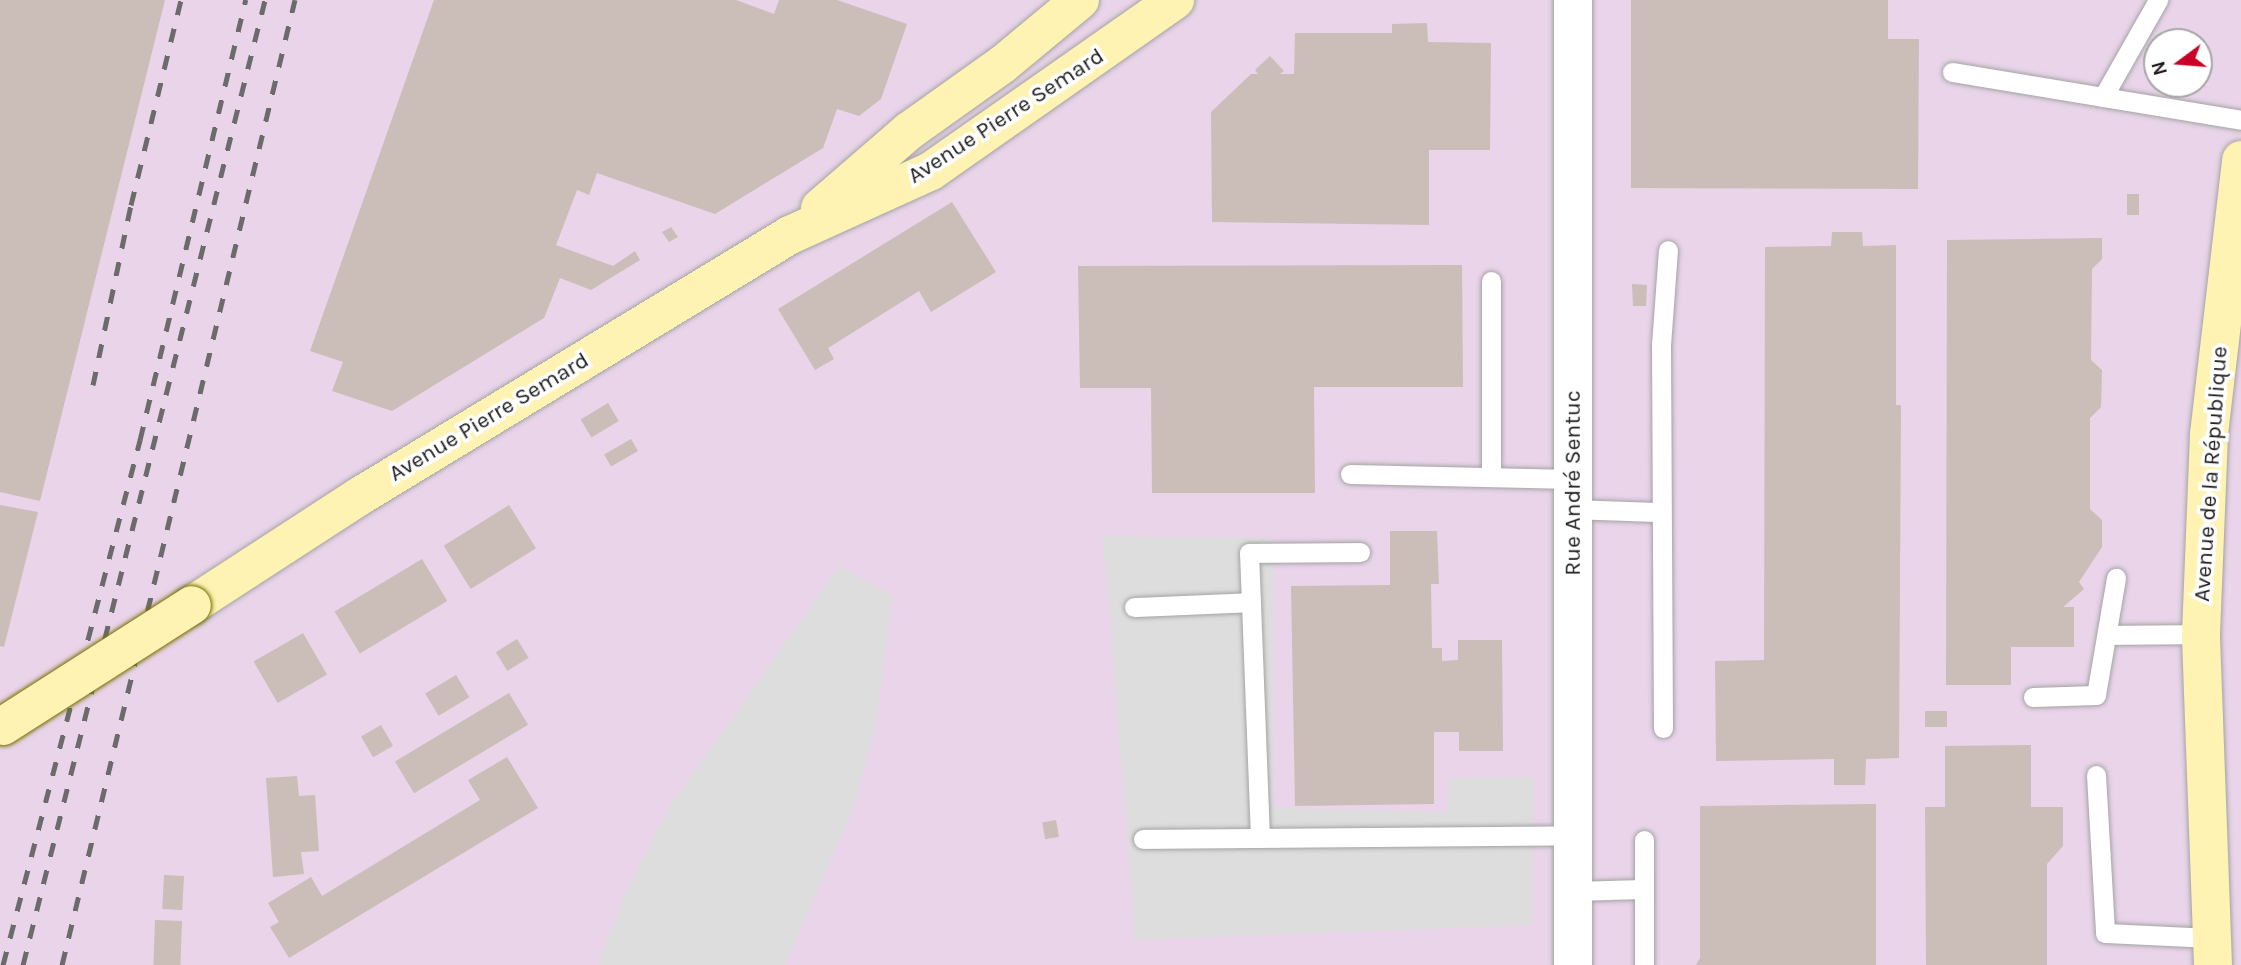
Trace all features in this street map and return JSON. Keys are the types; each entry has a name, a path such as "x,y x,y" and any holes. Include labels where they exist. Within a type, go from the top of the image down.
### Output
{"street":[{"name":"Avenue Pierre Semard","path":"790,235 909,131 1003,64 1080,0"},
{"name":"Avenue Pierre Semard","path":"0,727 360,496 790,235 931,171 1175,0"},
{"name":"Rue André Sentuc","path":"1573,0 1573,965"},
{"name":"Avenue de la République","path":"2202,952 2201,648 2209,434 2241,160"}],"lane":[{"path":"2103,97 2158,0"},
{"path":"1952,72 2241,120"},
{"path":"1663,728 1661,345 1668,250"},
{"path":"1491,281 1491,477"},
{"path":"1350,474 1491,477 1661,512"},
{"path":"1260,838 1249,553 1360,552"},
{"path":"2033,698 2096,695 2116,578"},
{"path":"1134,607 1251,602"},
{"path":"2108,635 2201,648"},
{"path":"2096,775 2105,933 2202,952"},
{"path":"1143,839 1573,835"},
{"path":"1644,840 1644,965"},
{"path":"1573,891 1643,889"}],"shaded area":[{"path":"0,0 2241,0 2241,965 0,965"},
{"path":"1103,536 1273,538 1273,808 1448,812 1449,778 1534,777 1533,925 1135,940"},
{"path":"839,566 893,596 876,726 854,807 785,965 597,965 627,889 667,810"}],"building":[{"path":"0,0 165,0 40,501 0,492"},
{"path":"434,0 736,0 774,14 779,0 837,0 907,24 881,99 859,116 837,109 823,148 715,214 597,173 589,195 577,190 556,245 613,266 635,251 640,260 591,290 560,278 544,318 392,411 332,391 343,362 310,351"},
{"path":"1631,0 1888,0 1888,39 1919,39 1918,189 1631,188"},
{"path":"1427,23 1428,42 1491,43 1490,150 1429,150 1429,225 1212,222 1211,112 1251,74 1258,74 1255,70 1270,56 1284,71 1280,74 1294,74 1295,33 1392,33 1392,24"},
{"path":"2127,194 2139,194 2139,215 2127,215"},
{"path":"952,202 996,272 931,312 919,291 828,348 834,359 815,370 778,309"},
{"path":"671,227 678,237 669,242 662,232"},
{"path":"1832,232 1862,232 1863,246 1896,245 1896,405 1901,405 1899,758 1866,759 1865,785 1834,785 1834,759 1716,761 1715,661 1764,660 1765,247 1831,246"},
{"path":"2102,238 2102,259 2092,269 2091,360 2102,370 2101,407 2090,418 2090,509 2102,520 2102,547 2079,582 2084,589 2063,607 2074,607 2074,647 2011,647 2011,685 1946,685 1947,240"},
{"path":"1462,265 1463,387 1314,387 1315,493 1152,493 1151,388 1080,388 1078,266"},
{"path":"1632,284 1647,285 1646,306 1633,306"},
{"path":"608,403 619,421 591,437 581,419"},
{"path":"631,439 638,451 611,467 604,454"},
{"path":"0,505 38,512 4,647 0,646"},
{"path":"509,505 536,548 471,589 444,546"},
{"path":"1390,531 1437,531 1439,584 1431,584 1432,648 1442,648 1442,661 1458,660 1458,640 1502,640 1503,751 1459,751 1459,732 1434,732 1434,804 1295,806 1291,586 1390,585"},
{"path":"422,559 447,601 360,654 335,612"},
{"path":"303,633 327,675 278,703 254,662"},
{"path":"517,639 529,658 507,671 496,652"},
{"path":"456,675 469,697 439,716 425,694"},
{"path":"509,693 528,725 414,793 395,762"},
{"path":"1925,711 1947,711 1947,727 1925,727"},
{"path":"381,725 393,746 373,757 361,736"},
{"path":"2031,745 2031,807 2063,807 2063,846 2047,864 2047,965 1926,965 1925,807 1945,807 1945,746"},
{"path":"507,757 538,808 289,958 270,927 279,922 268,903 311,877 322,896 480,800 468,780"},
{"path":"297,776 299,796 315,795 319,851 301,852 304,874 273,877 266,778"},
{"path":"1876,804 1876,965 1696,965 1700,958 1700,806"},
{"path":"1056,820 1059,837 1045,839 1042,822"},
{"path":"164,875 184,876 182,910 162,909"},
{"path":"155,920 182,921 180,965 153,965"}],"railway":[{"path":"93,385 131,205 181,0"},
{"path":"3,965 140,440 246,0"},
{"path":"23,965 265,0"},
{"path":"62,965 295,0"}]}
